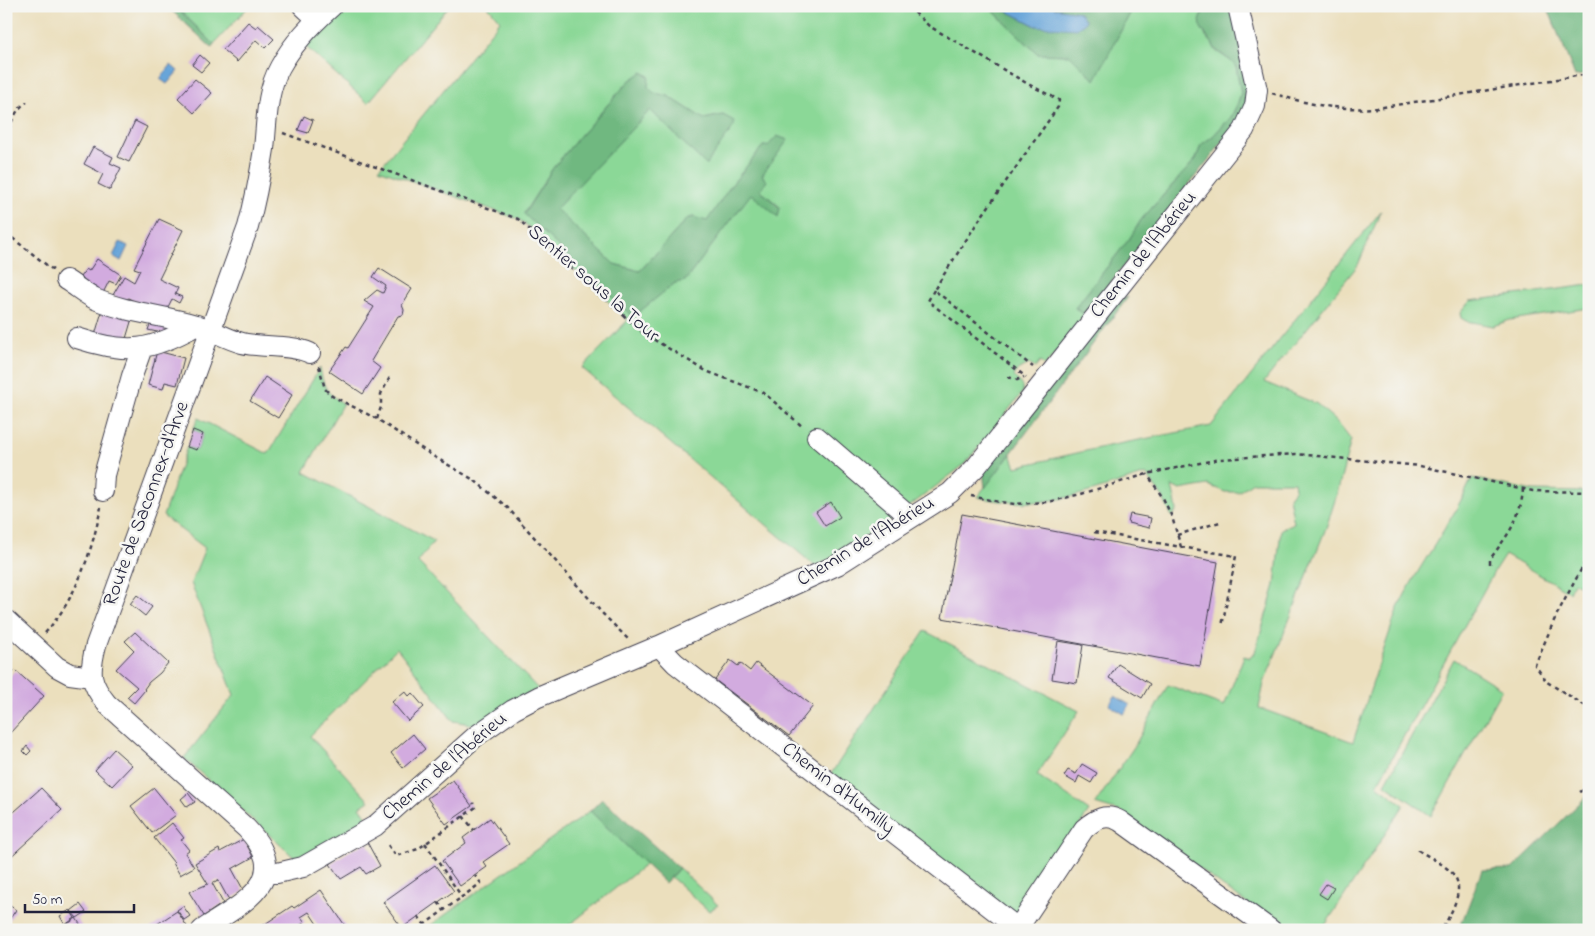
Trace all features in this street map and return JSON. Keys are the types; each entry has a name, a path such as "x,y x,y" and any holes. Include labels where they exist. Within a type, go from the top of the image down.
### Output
{"street":[{"name":"Chemin de l'Abérieu","path":"265,873 277,873 302,866 375,826 476,736 513,710 538,697 659,646 837,565 950,492 976,466 1244,130 1255,106 1256,90 1238,6"},
{"name":"Route de Saconnex-d'Arve","path":"92,677 91,668 96,645 203,328 250,220 261,168 271,92 279,68 317,11"},
{"path":"66,280 102,302 203,328 242,342 302,349 310,353"},
{"path":"78,338 98,345 128,350 142,348 203,328"},
{"path":"103,491 104,475 132,376 142,348"},
{"path":"817,437 910,517"},
{"path":"6,620 66,673 92,677 94,686 107,704 253,835 265,858 263,882 256,892 202,930"},
{"name":"Chemin d'Humilly","path":"659,646 675,663 1019,929"},
{"path":"1019,929 1084,829 1097,818 1108,817 1120,821 1271,930"}],"path":[{"path":"914,6 912,10 929,26 1059,100 1058,107 977,223 928,301 1026,377 1017,380 1008,377"},
{"path":"1256,90 1321,106 1352,109 1377,108 1589,74"},
{"path":"6,137 20,105 27,102"},
{"name":"Sentier sous la Tour","path":"266,127 518,219 643,333 706,371 764,393 798,424 817,437"},
{"path":"6,233 66,280"},
{"path":"934,290 1047,377"},
{"path":"310,353 316,358 325,389 332,396 377,419 433,456 474,480 495,496 603,614 636,646"},
{"path":"377,419 382,407 381,394 390,377"},
{"path":"950,492 1000,502 1029,504 1048,502 1146,474 1220,459 1296,454 1420,466 1523,489 1589,492"},
{"path":"1146,474 1163,498 1181,547"},
{"path":"1490,564 1490,559 1514,525 1520,512 1523,489"},
{"path":"34,646 62,612 76,586 97,526 103,491"},
{"path":"1177,535 1220,522"},
{"path":"1094,532 1236,556 1222,626"},
{"path":"1589,555 1556,616 1535,664 1547,682 1589,708"},
{"path":"1580,792 1589,786"},
{"path":"388,844 396,856 418,849 476,807 473,803"},
{"path":"463,816 474,830"},
{"path":"426,843 462,897"},
{"path":"1418,850 1452,872 1456,879 1457,897 1442,930"},
{"path":"417,930 481,883 475,876"},
{"path":"438,902 444,910"},
{"path":"418,916 424,924"}],"green space":[{"path":"167,6 175,6 214,44 212,48"},
{"path":"175,6 249,6 214,44"},
{"path":"347,6 449,6 368,103 305,46"},
{"path":"488,6 988,6 1038,54 1070,55 1095,79 1134,6 1207,6 1200,18 1205,35 1216,51 1236,66 1241,93 1231,117 1213,136 1201,145 1196,159 1141,220 1130,238 1075,308 1085,315 1045,366 1040,362 1035,368 1029,364 1018,370 1014,376 1022,386 1023,392 965,464 893,519 816,567 582,368 628,320 530,228 518,219 379,169 500,21","holes":["642,73 647,87 654,93 668,96 704,119 723,115 706,164 650,110 555,209 614,264 640,271 687,219 693,217 707,222 730,187 763,146 768,146 760,190 780,207 777,216 751,193 685,281 675,283 633,316 524,213 553,168 629,81"]},
{"path":"988,6 997,6 1036,26 1079,12 1052,6 1134,6 1095,80 1070,55 1038,54"},
{"path":"1207,6 1233,6 1250,89 1248,110 1085,315 1075,308 1130,238 1141,220 1196,159 1201,145 1213,136 1231,117 1237,105 1241,93 1236,66 1216,50 1201,28 1200,18"},
{"path":"1547,6 1589,6 1589,74 1575,76"},
{"path":"642,72 649,76 648,87 654,93 668,96 704,119 723,115 734,121 734,126 706,165 650,110 556,209 614,264 640,271 687,219 693,217 707,221 730,187 763,146 768,146 777,136 788,140 762,175 767,181 760,190 780,208 778,217 751,194 685,281 675,283 633,317 524,214 553,168 629,81"},
{"path":"1381,211 1358,265 1264,382 1317,404 1337,422 1351,440 1326,528 1264,683 1259,708 1353,742 1397,610 1455,512 1472,478 1533,491 1589,492 1589,603 1579,585 1573,583 1569,592 1505,555 1377,785 1404,805 1322,930 1291,930 1282,923 1279,927 1121,812 1095,804 1134,747 1168,685 1224,706 1244,656 1250,658 1255,652 1275,585 1281,529 1294,523 1289,497 1295,489 1294,482 1253,482 1238,492 1225,492 1208,485 1180,490 1172,486 1177,510 1172,517 1163,498 1146,474 1083,494 1043,501 1000,501 977,497 1011,454 1016,467 1103,447 1211,426"},
{"path":"1589,285 1589,308 1510,320 1493,326 1466,321 1461,318 1460,313 1470,301"},
{"path":"1128,297 985,488 983,470 1113,301"},
{"path":"320,368 329,393 343,403 304,472 434,541 418,562 538,689 476,725 453,721 397,648 310,736 369,801 360,807 370,821 297,860 184,758 234,695 191,583 205,548 163,516 187,447 197,450 203,434 193,430 198,418 268,454"},
{"path":"925,631 1079,711 1037,775 1089,811 1019,916 1012,916 829,777"},
{"path":"1454,659 1502,689 1431,816 1385,784"},
{"path":"1589,794 1589,930 1459,930 1482,870 1512,869"},
{"path":"602,799 679,868 665,883 590,811"},
{"path":"590,811 646,864 563,930 424,930"},
{"path":"679,868 718,905 709,911 671,877"}],"water":[{"path":"997,6 1052,6 1079,12 1086,21 1077,29 1036,26"},
{"path":"171,65 178,71 167,84 160,79"},
{"path":"120,242 128,246 121,261 113,256"},
{"path":"1115,696 1130,705 1124,714 1109,705"}],"building":[{"path":"248,22 256,28 258,25 274,39 265,48 256,40 237,62 223,50"},
{"path":"200,55 209,63 201,72 192,65"},
{"path":"195,79 212,93 194,113 178,98"},
{"path":"304,116 313,120 308,133 298,130"},
{"path":"135,121 147,127 129,162 118,157"},
{"path":"93,147 113,157 110,163 121,168 110,190 98,184 103,174 84,164"},
{"path":"159,219 183,230 159,279 178,288 175,294 182,297 179,303 172,299 164,315 128,298 124,303 113,295 124,276 134,282 140,270 134,268"},
{"path":"97,259 121,275 116,284 109,281 101,297 77,281 86,269 89,271"},
{"path":"379,268 412,289 402,305 403,315 398,316 371,361 380,368 363,394 329,371 346,347 348,348 374,307 364,301 377,290 383,293 386,286 373,277"},
{"path":"103,308 133,315 125,342 95,335"},
{"path":"151,322 168,326 166,334 148,330"},
{"path":"157,351 184,358 177,385 165,382 163,389 148,385"},
{"path":"265,377 292,395 278,418 250,401"},
{"path":"193,430 203,434 197,450 187,447"},
{"path":"831,502 840,517 825,526 816,512"},
{"path":"962,514 1218,562 1200,666 942,618"},
{"path":"1130,514 1151,518 1149,528 1128,523"},
{"path":"137,595 152,607 145,616 130,604"},
{"path":"135,632 168,663 149,682 134,703 127,697 137,687 116,669 134,650 125,641"},
{"path":"1058,641 1083,645 1077,683 1052,679"},
{"path":"730,660 738,666 740,663 750,671 756,663 813,706 789,736 715,680"},
{"path":"1118,664 1150,684 1142,698 1109,678"},
{"path":"15,670 44,696 10,733 6,731 6,681"},
{"path":"405,691 409,696 412,693 424,707 408,721 392,702"},
{"path":"413,734 425,749 403,768 391,753"},
{"path":"27,746 31,751 27,755 23,751"},
{"path":"114,749 132,765 112,786 95,770"},
{"path":"1082,764 1097,773 1091,783 1079,776 1076,783 1064,776 1068,770 1076,774"},
{"path":"453,780 472,806 446,824 427,798"},
{"path":"41,788 62,810 6,861 6,819"},
{"path":"154,788 176,815 152,833 131,806"},
{"path":"188,793 195,802 187,807 181,799"},
{"path":"490,818 509,844 483,862 487,867 460,886 442,861 466,843 463,838"},
{"path":"172,823 184,838 181,840 189,850 185,853 194,867 180,875 174,863 154,838"},
{"path":"244,839 253,857 232,869 244,891 229,900 218,880 212,883 223,903 204,916 189,892 208,884 195,863 219,849 220,852"},
{"path":"367,842 380,866 366,874 361,867 341,879 330,864"},
{"path":"435,865 454,891 402,928 383,902"},
{"path":"1326,884 1334,888 1327,899 1319,894"},
{"path":"321,890 348,930 321,930 309,912 301,917 305,922 293,930 256,930 292,906 294,908"},
{"path":"6,903 16,910 6,924"},
{"path":"80,904 86,912 77,918 71,911"},
{"path":"183,906 190,916 184,920 177,910"},
{"path":"70,910 75,918 65,925 60,916"},
{"path":"177,911 188,928 186,930 148,930"},
{"path":"76,918 84,930 66,930 64,927"}]}
